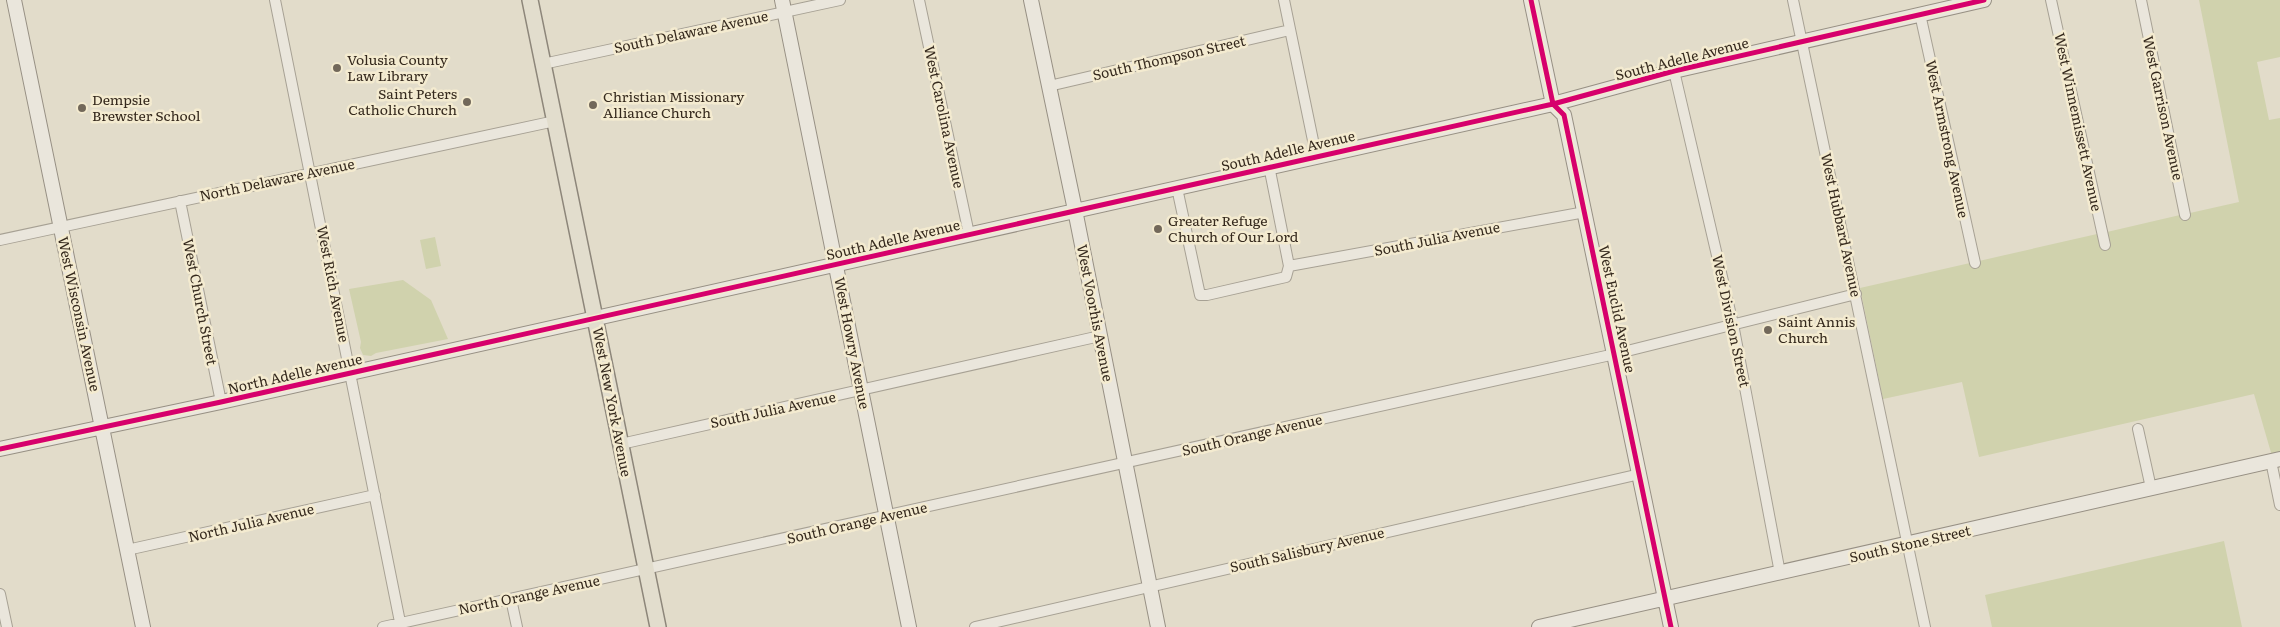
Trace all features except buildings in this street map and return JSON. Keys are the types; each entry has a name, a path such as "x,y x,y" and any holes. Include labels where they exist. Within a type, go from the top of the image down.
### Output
{"main road":[{"name":"West New York Avenue","path":"530,0 658,627"}],"street":[{"name":"West Wisconsin Avenue","path":"14,0 143,627"},
{"name":"West Rich Avenue","path":"275,0 401,625"},
{"name":"South Delaware Avenue","path":"543,64 784,6 840,0"},
{"name":"West Carolina Avenue","path":"920,0 969,234"},
{"name":"West Voorhis Avenue","path":"1031,0 1158,627"},
{"path":"1284,0 1316,155"},
{"name":"West Euclid Avenue","path":"1532,0 1553,104 1564,115 1640,474 1670,627"},
{"name":"West Hubbard Avenue","path":"1793,0 1925,627"},
{"name":"South Adelle Avenue","path":"596,319 1316,155 1553,104 1674,71 1984,0"},
{"name":"West Winnemissett Avenue","path":"2051,0 2104,245"},
{"name":"West Garrison Avenue","path":"2141,0 2185,215"},
{"name":"West Howry Avenue","path":"784,6 909,627"},
{"name":"West Armstrong Avenue","path":"1920,14 1974,263"},
{"name":"South Thompson Street","path":"1049,86 1290,30"},
{"name":"West Division Street","path":"1674,71 1734,324 1780,573"},
{"name":"North Delaware Avenue","path":"0,240 555,121"},
{"path":"1177,188 1200,295 1286,277 1289,266 1269,166"},
{"name":"West Church Street","path":"180,201 221,402"},
{"name":"South Julia Avenue","path":"1289,266 1585,212"},
{"name":"South Orange Avenue","path":"646,570 1615,354 1856,294"},
{"name":"North Adelle Avenue","path":"0,449 596,319"},
{"name":"South Julia Avenue","path":"621,444 1100,336"},
{"path":"2138,428 2152,488"},
{"path":"2275,460 2280,505"},
{"name":"South Stone Street","path":"1539,627 2275,460"},
{"name":"South Salisbury Avenue","path":"975,627 1640,474"},
{"name":"North Julia Avenue","path":"127,550 375,495"},
{"name":"North Orange Avenue","path":"382,627 401,625 646,570"},
{"path":"0,594 7,627"},
{"path":"511,599 517,627"}],"green space":[{"path":"2199,0 2280,0 2280,57 2257,62 2269,120 2280,118 2280,454 2272,456 2254,394 1979,457 1962,382 1883,399 1860,288 1970,263 1971,268 1980,266 1979,261 2097,234 2101,249 2110,248 2107,232 2180,215 2181,220 2190,219 2190,213 2239,202"},
{"path":"435,237 441,266 426,269 420,240"},
{"path":"403,280 431,300 448,339 376,353 371,356 363,355 349,289"},
{"path":"2224,541 2242,627 1992,627 1985,595"}],"cycle path":[{"path":"1531,0 1553,104 1564,115 1671,627"},
{"path":"0,449 221,402 1553,104 1674,71 1984,0"}],"place":[{"name":"Volusia County Law Library","path":"337,68"},
{"name":"Saint Peters Catholic Church","path":"467,102"},
{"name":"Christian Missionary Alliance Church","path":"593,105"},
{"name":"Dempsie Brewster School","path":"82,108"},
{"name":"Greater Refuge Church of Our Lord","path":"1158,229"},
{"name":"Saint Annis Church","path":"1768,330"}]}
